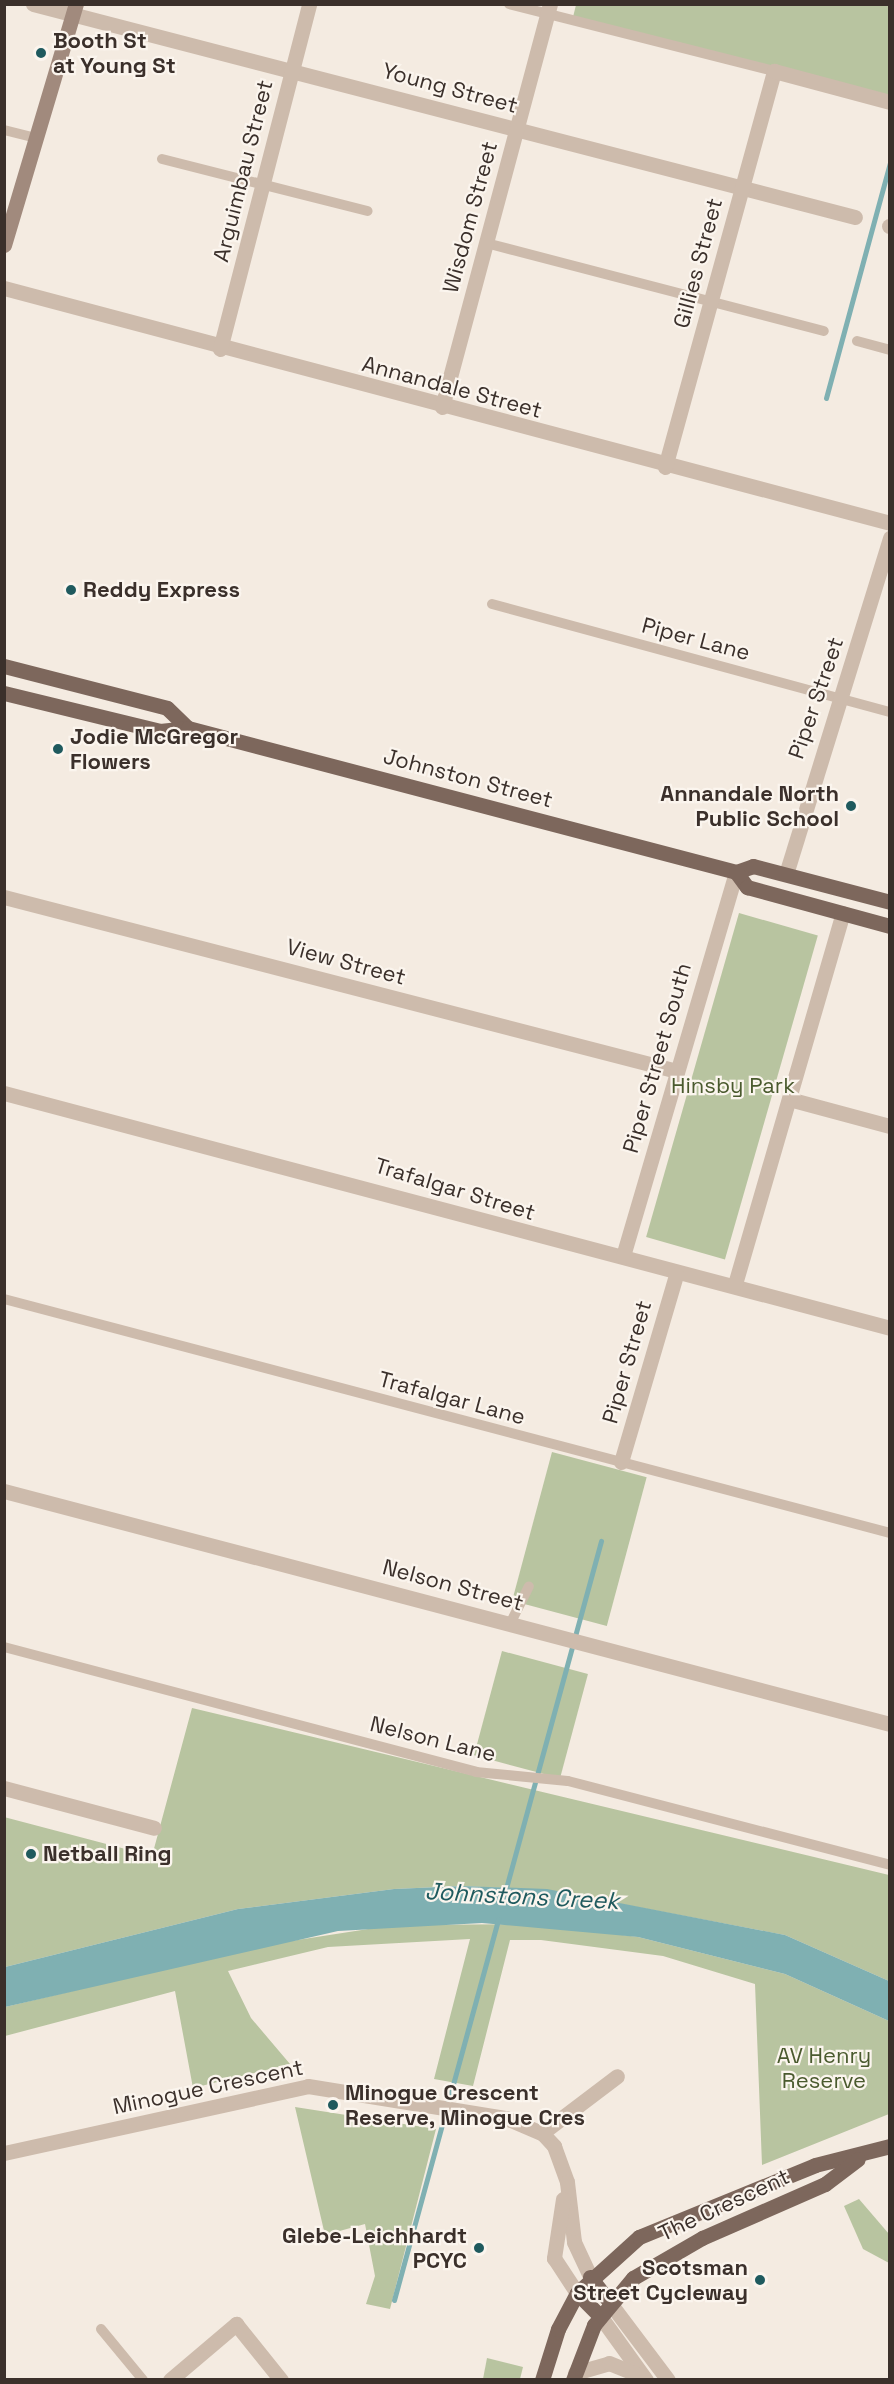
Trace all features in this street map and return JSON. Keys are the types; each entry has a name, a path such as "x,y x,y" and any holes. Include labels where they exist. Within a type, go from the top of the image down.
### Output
{"main road":[{"path":"4,244 75,10"},
{"name":"Johnston Street","path":"4,666 166,708 188,728"},
{"name":"Johnston Street","path":"4,693 160,731 188,728 736,872 753,866 890,902"},
{"name":"Johnston Street","path":"736,872 747,887 890,926"},
{"name":"The Crescent","path":"577,2293 590,2277 621,2249 669,2224 815,2165 861,2157 890,2146"},
{"name":"The Crescent","path":"610,2303 655,2262 825,2184 861,2157"},
{"path":"574,2376 600,2316 610,2303 590,2277"},
{"path":"542,2379 558,2329 577,2293 600,2316"}],"street":[{"name":"Young Street","path":"33,4 75,10 517,130 855,217"},
{"name":"Arguimbau Street","path":"219,349 264,185 309,4"},
{"name":"Wisdom Street","path":"442,407 549,10"},
{"path":"774,71 890,102"},
{"name":"Gillies Street","path":"665,467 774,71"},
{"name":"Annandale Street","path":"4,288 219,349 665,467 890,523"},
{"name":"Piper Street","path":"786,874 829,723 843,700 890,537"},
{"name":"Piper Street South","path":"622,1256 736,872"},
{"name":"View Street","path":"4,897 677,1071"},
{"path":"735,1284 843,913"},
{"name":"Trafalgar Street","path":"4,1093 662,1265 676,1275 735,1284 890,1328"},
{"path":"789,1099 890,1126"},
{"name":"Piper Street","path":"621,1462 676,1275"},
{"name":"Nelson Street","path":"4,1491 890,1724"},
{"path":"4,1788 154,1828"},
{"path":"590,2277 574,2242 567,2182 557,2153 542,2133 617,2076"},
{"name":"Minogue Crescent","path":"4,2153 308,2086 493,2115 542,2133"},
{"path":"567,2182 554,2253 560,2275 577,2293"},
{"path":"610,2303 668,2379"},
{"path":"600,2316 646,2379"},
{"path":"170,2379 236,2324 281,2379"},
{"path":"574,2376 612,2363 646,2379"}],"lane":[{"path":"509,4 549,10 774,71"},
{"path":"4,130 35,138"},
{"path":"162,159 368,211"},
{"path":"486,243 824,331"},
{"path":"856,341 890,350"},
{"name":"Piper Lane","path":"492,604 890,712"},
{"name":"Trafalgar Lane","path":"4,1299 890,1533"},
{"path":"510,1624 529,1586"},
{"name":"Nelson Lane","path":"4,1647 476,1772 568,1781 890,1864"},
{"path":"101,2329 143,2379"}],"green space":[{"path":"576,5 889,5 889,103 572,21"},
{"name":"Hinsby Park","path":"739,913 818,936 725,1260 646,1237"},
{"path":"552,1452 647,1477 607,1626 512,1601"},
{"path":"502,1651 588,1674 560,1778 474,1755"},
{"path":"192,1708 889,1875 889,1981 785,1935 547,1890 462,1886 394,1889 238,1909 5,1967 4,1817 152,1856"},
{"name":"AV Henry Reserve","path":"538,1924 638,1937 785,1974 889,2021 889,2114 762,2165 755,1984 663,1956 541,1940 510,1940 473,2086 434,2079 470,1939 328,1947 228,1971 251,2018 290,2064 193,2088 175,1991 5,2036 5,2007 265,1945 394,1925"},
{"path":"295,2107 436,2129 390,2309 366,2304 375,2276 365,2224 325,2235"},
{"path":"859,2199 889,2234 889,2263 863,2249 844,2206"},
{"path":"487,2358 523,2367 520,2379 483,2379"}],"water":[{"name":"Johnstons Creek","path":"462,1886 547,1889 785,1935 889,1981 889,2021 785,1974 638,1937 482,1923 338,1931 5,2007 5,1967 238,1909 394,1889"}],"waterway":[{"path":"826,398 890,163"},
{"path":"505,1892 601,1541"},
{"path":"394,2300 498,1919"}],"place":[{"name":"Booth St at Young St","path":"41,53"},
{"name":"Reddy Express","path":"71,590"},
{"name":"Jodie McGregor Flowers","path":"58,749"},
{"name":"Annandale North Public School","path":"851,806"},
{"name":"Netball Ring","path":"31,1854"},
{"name":"Minogue Crescent Reserve, Minogue Cres","path":"333,2105"},
{"name":"Glebe-Leichhardt PCYC","path":"479,2248"},
{"name":"Scotsman Street Cycleway","path":"760,2280"}]}
